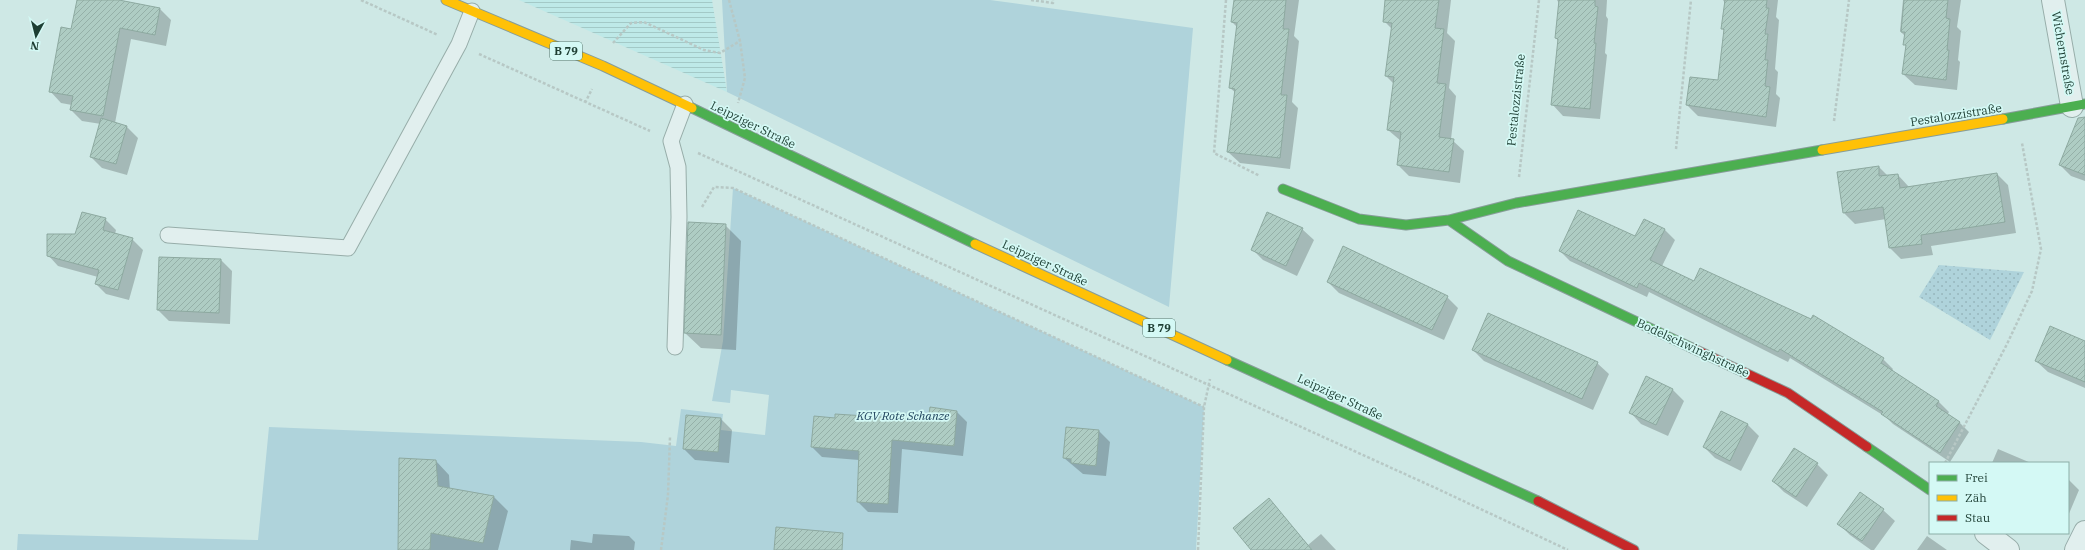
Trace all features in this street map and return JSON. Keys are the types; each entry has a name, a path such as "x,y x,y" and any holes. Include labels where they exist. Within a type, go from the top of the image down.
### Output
{"street":[{"name":"Leipziger Straße","path":"446,0 603,66 685,104 729,128 1032,271 1541,503 1634,550"},
{"name":"Wichernstraße","path":"2053,0 2079,105"},
{"name":"Pestalozzistraße","path":"1283,189 1359,219 1406,225 1449,220 1516,203 2018,117 2079,105"},
{"name":"Bodelschwinghstraße","path":"1449,220 1508,261 1788,393 1929,489"},
{"path":"2076,550 2085,532"},
{"path":"1987,534 2008,550"}],"lane":[{"path":"168,235 348,248 459,44 472,11"},
{"path":"675,347 679,217 678,167 671,141 685,104"}],"path":[{"path":"361,0 1440,490 1568,550"},
{"path":"729,0 740,41 745,78 729,128"},
{"path":"1031,0 1053,3 1053,0"},
{"path":"1226,0 1214,153 1283,189"},
{"name":"Pestalozzistraße","path":"1516,203 1539,0"},
{"path":"1673,176 1691,0"},
{"path":"1831,148 1849,0"},
{"path":"603,66 614,41 631,23 644,22 704,50 720,53 740,41"},
{"path":"1946,462 2007,344 2032,291 2041,249 2018,117"},
{"path":"679,217 697,216 714,187 733,188 1204,407 1198,550"},
{"path":"661,550 668,495 670,437"}],"shaded area":[{"path":"519,0 712,0 727,92"}],"green space":[{"path":"722,0 990,0 1193,28 1169,307 727,92"},
{"name":"KGV Rote Schanze","path":"733,188 1204,407 1196,550 17,550 18,534 258,540 269,427 641,442 676,446 681,409 723,414 721,430 765,435 769,395 731,390 730,403 712,401 723,341"},
{"path":"1939,265 2024,272 1990,340 1919,297"}],"building":[{"path":"77,0 119,0 160,8 155,35 120,28 103,116 70,110 73,96 49,92 61,27 71,29"},
{"path":"1234,0 1286,0 1283,29 1289,29 1281,95 1287,95 1280,158 1227,152 1235,89 1229,88 1237,23 1231,22"},
{"path":"1385,0 1439,0 1435,28 1444,29 1437,83 1446,84 1439,137 1454,139 1449,172 1397,165 1401,132 1387,130 1394,77 1385,76 1392,23 1383,22"},
{"path":"1559,0 1595,0 1595,6 1598,7 1590,109 1551,105 1558,39 1555,38"},
{"path":"1725,0 1767,0 1766,8 1769,8 1765,34 1768,34 1765,60 1768,60 1765,86 1770,87 1766,117 1686,105 1690,77 1718,80 1724,29 1721,29"},
{"path":"1904,0 1948,0 1946,18 1950,19 1946,80 1902,74 1906,45 1903,45 1905,32 1901,32"},
{"path":"2085,117 2085,175 2059,165 2078,118"},
{"path":"101,118 127,126 116,164 90,157"},
{"path":"1879,166 1879,176 1898,174 1900,188 1997,173 2005,222 1921,235 1922,244 1889,248 1883,207 1843,213 1837,172"},
{"path":"1578,210 1635,236 1644,219 1665,229 1650,260 1694,281 1700,268 1811,319 1813,315 1884,358 1881,363 1939,401 1936,406 1960,422 1940,453 1881,414 1883,412 1780,349 1778,352 1639,283 1637,288 1559,251"},
{"path":"82,212 106,218 103,230 133,238 118,290 95,284 99,270 47,256 47,234 75,234"},
{"path":"1267,212 1303,228 1286,266 1251,250"},
{"path":"688,222 726,224 721,335 684,333"},
{"path":"1343,246 1448,296 1432,330 1327,282"},
{"path":"159,257 221,259 219,313 157,310"},
{"path":"1488,313 1598,362 1582,399 1472,350"},
{"path":"2050,326 2085,341 2085,382 2035,361"},
{"path":"1646,376 1673,389 1656,425 1629,413"},
{"path":"930,407 957,411 954,446 892,440 888,504 857,502 859,451 811,447 814,416 835,418 835,414 928,420"},
{"path":"1721,411 1748,424 1730,461 1703,447"},
{"path":"686,415 721,418 718,452 683,449"},
{"path":"1066,427 1099,430 1096,466 1071,463 1071,459 1063,458"},
{"path":"1794,448 1818,463 1796,497 1772,481"},
{"path":"399,458 436,460 438,486 494,496 483,543 431,533 430,550 398,550"},
{"path":"1860,492 1884,509 1862,541 1837,524"},
{"path":"1269,498 1312,550 1251,550 1233,528"},
{"path":"776,527 843,533 842,550 774,550"}],"traffic: fast":[{"path":"2003,119 2085,104"},
{"path":"692,108 975,244"},
{"path":"1283,189 1359,219 1406,225 1449,220 1516,203 1822,150"},
{"path":"1449,220 1508,261 1692,348"},
{"path":"1227,360 1538,501"},
{"path":"1867,447 1929,489"}],"traffic: slow":[{"path":"446,0 603,66 692,108"},
{"path":"1822,150 2003,119"},
{"path":"975,244 1227,360"}],"traffic: jam":[{"path":"1692,348 1788,393 1867,447"},
{"path":"1538,501 1634,550"}]}
